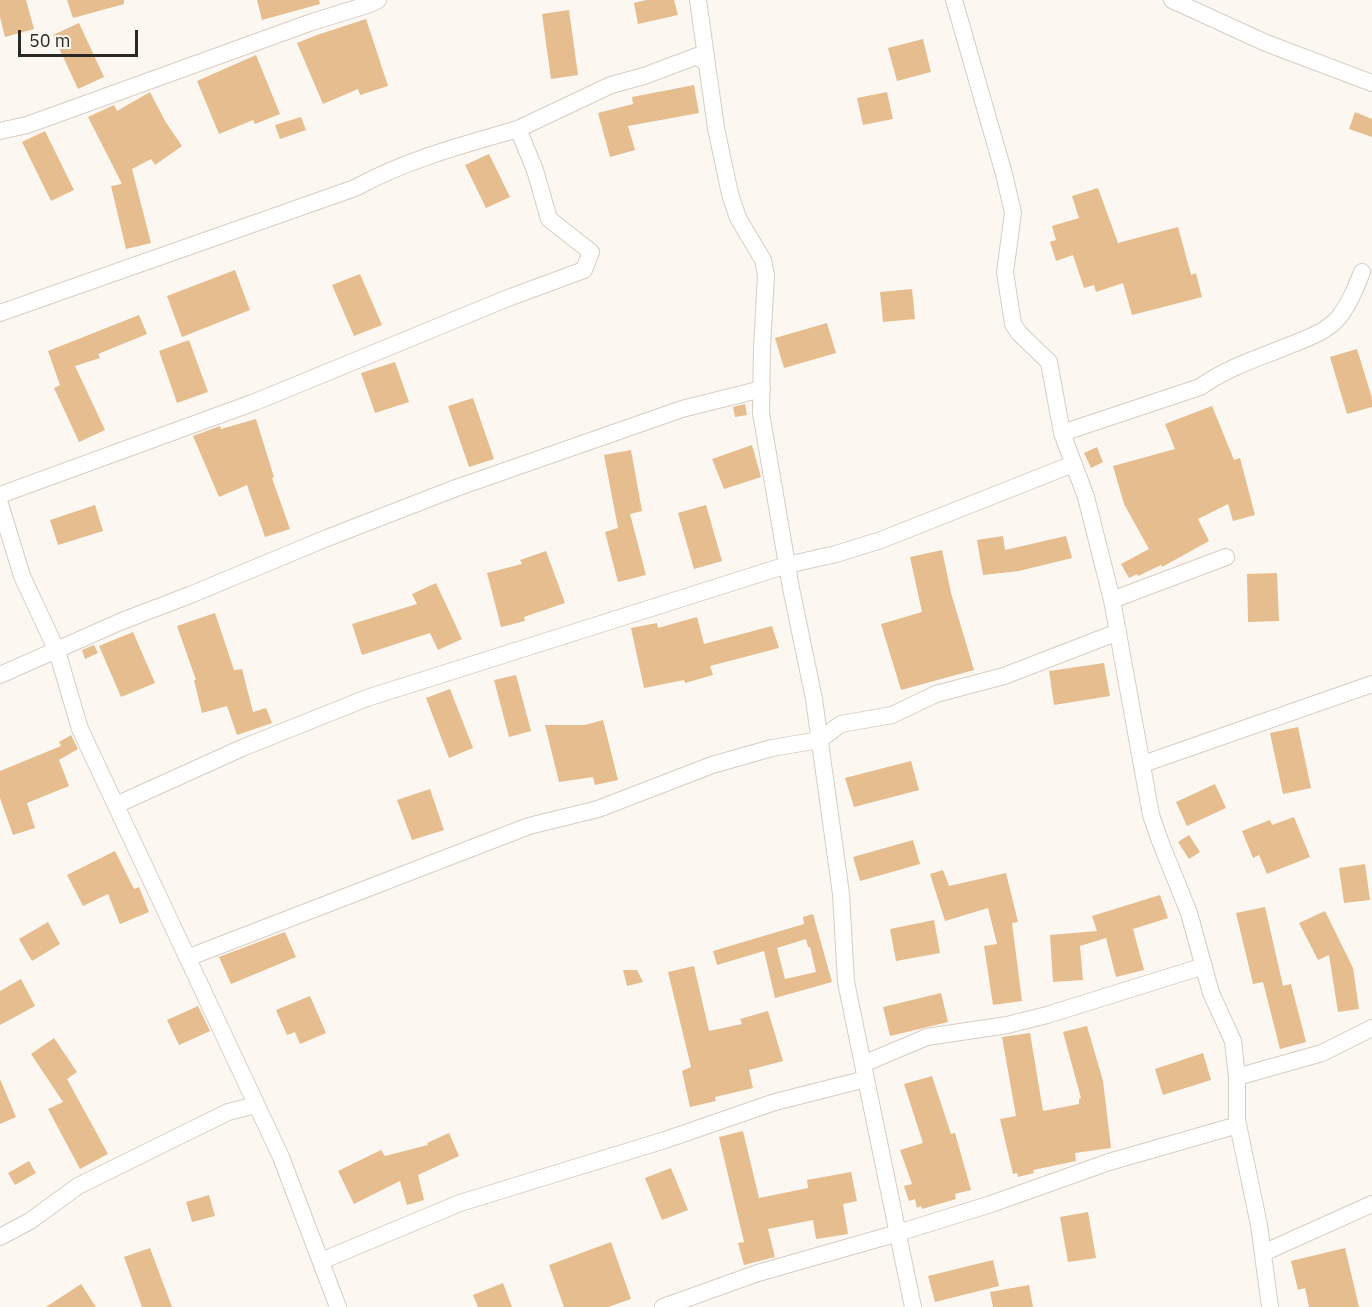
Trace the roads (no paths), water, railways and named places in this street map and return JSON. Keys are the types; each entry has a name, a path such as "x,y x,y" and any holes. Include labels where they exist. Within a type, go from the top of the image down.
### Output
{"street":[{"path":"0,131 27,125 378,0"},
{"path":"698,0 705,62 730,194 738,218 763,260 766,274 761,413 787,565 814,699 841,894 846,982 913,1307"},
{"path":"954,0 1004,174 1012,213 1005,272 1013,324 1018,333 1049,362 1062,433 1086,497 1112,600 1151,814 1189,913 1211,993 1233,1041 1237,1077 1238,1125 1259,1225 1270,1307"},
{"path":"1172,0 1266,43 1372,83"},
{"path":"0,313 355,188 379,175 446,150 518,129 611,85 644,76 697,56 705,62"},
{"path":"0,495 255,402 508,298 584,270 591,252 549,219 535,170 518,129"},
{"path":"1062,433 1200,387 1211,379 1242,365 1314,336 1338,318 1352,297 1362,272"},
{"path":"0,675 122,621 456,488 682,409 762,389"},
{"path":"116,806 242,748 367,698 787,565 836,554 881,540 1073,464"},
{"path":"0,504 22,576 57,651 80,729 281,1157 338,1307"},
{"path":"1112,600 1226,557"},
{"path":"187,958 529,826 598,809 712,765 772,748 819,740 841,724 892,715 936,694 1004,676 1118,632"},
{"path":"1143,764 1372,684"},
{"path":"321,1261 460,1203 665,1140 865,1071 927,1037 1037,1018 1204,966"},
{"path":"1237,1077 1322,1053 1372,1028"},
{"path":"0,1237 30,1221 78,1186 228,1112 256,1105"},
{"path":"663,1307 758,1273 898,1233 991,1204 1109,1162 1238,1125"},
{"path":"1263,1253 1372,1204"}]}
